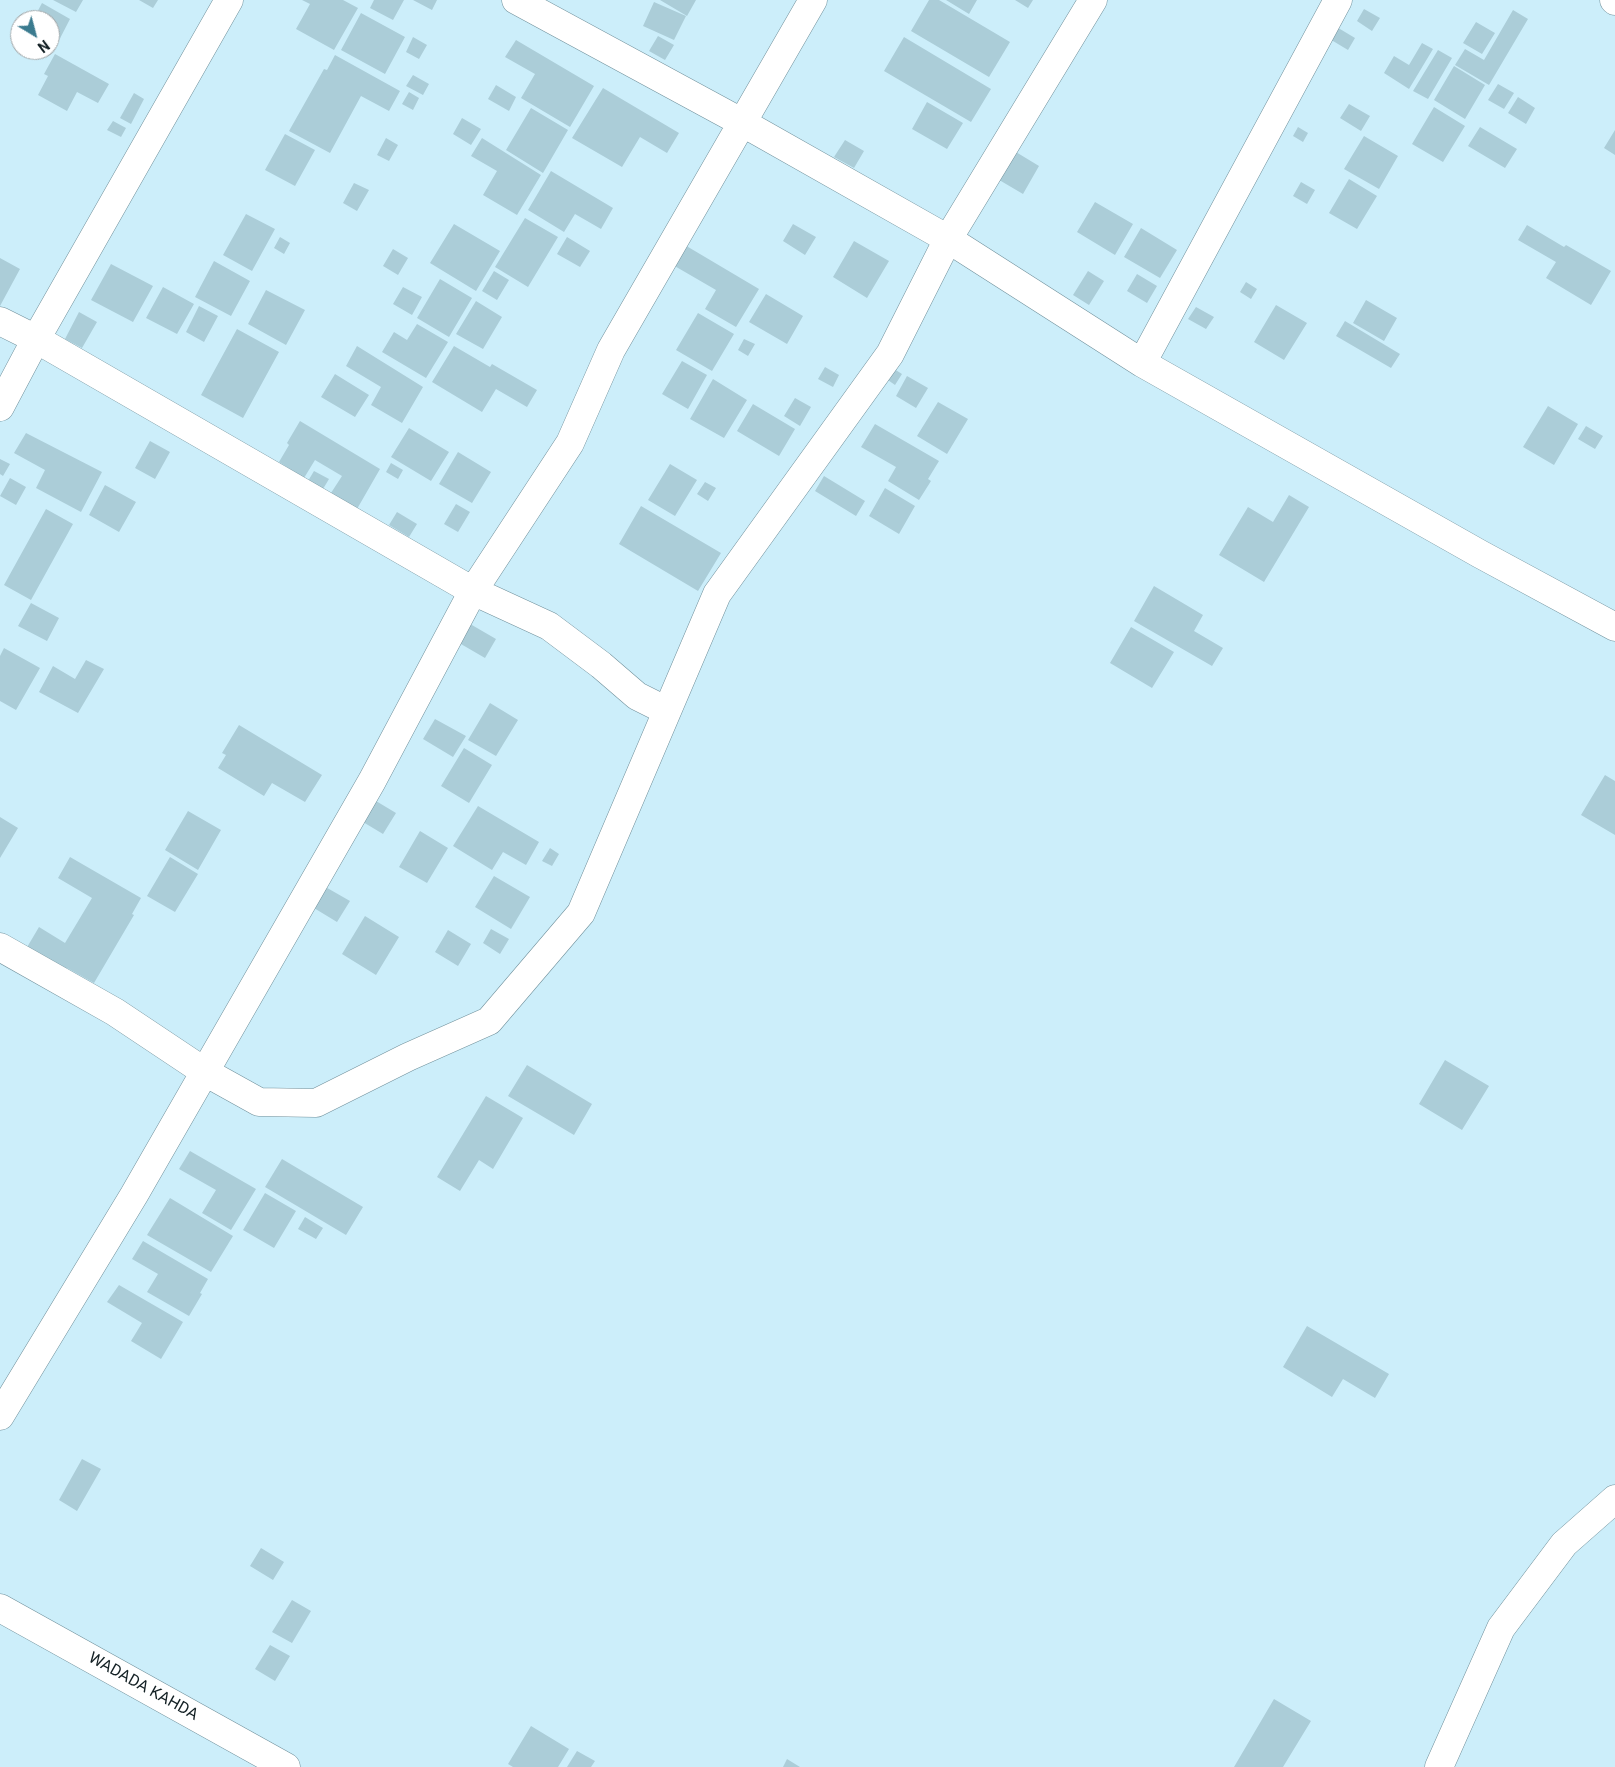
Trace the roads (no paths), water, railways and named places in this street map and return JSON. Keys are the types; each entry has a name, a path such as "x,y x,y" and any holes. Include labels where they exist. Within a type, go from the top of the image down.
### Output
{"street":[{"path":"0,407 36,339 229,0"},
{"path":"516,0 743,123 948,239 1142,363 1480,554 1615,627"},
{"path":"0,1416 205,1072 372,781 473,591 570,443 611,350 813,0"},
{"path":"0,946 116,1012 205,1072 259,1102 316,1103 408,1057 489,1021 581,913 717,594 890,354 948,239 1093,0"},
{"path":"1142,363 1338,0"},
{"path":"0,322 36,339 473,591 549,626 637,696 667,711"},
{"path":"1439,1767 1501,1628 1564,1544 1615,1499"},
{"name":"WADADA KAHDA","path":"0,1608 286,1767"}]}
